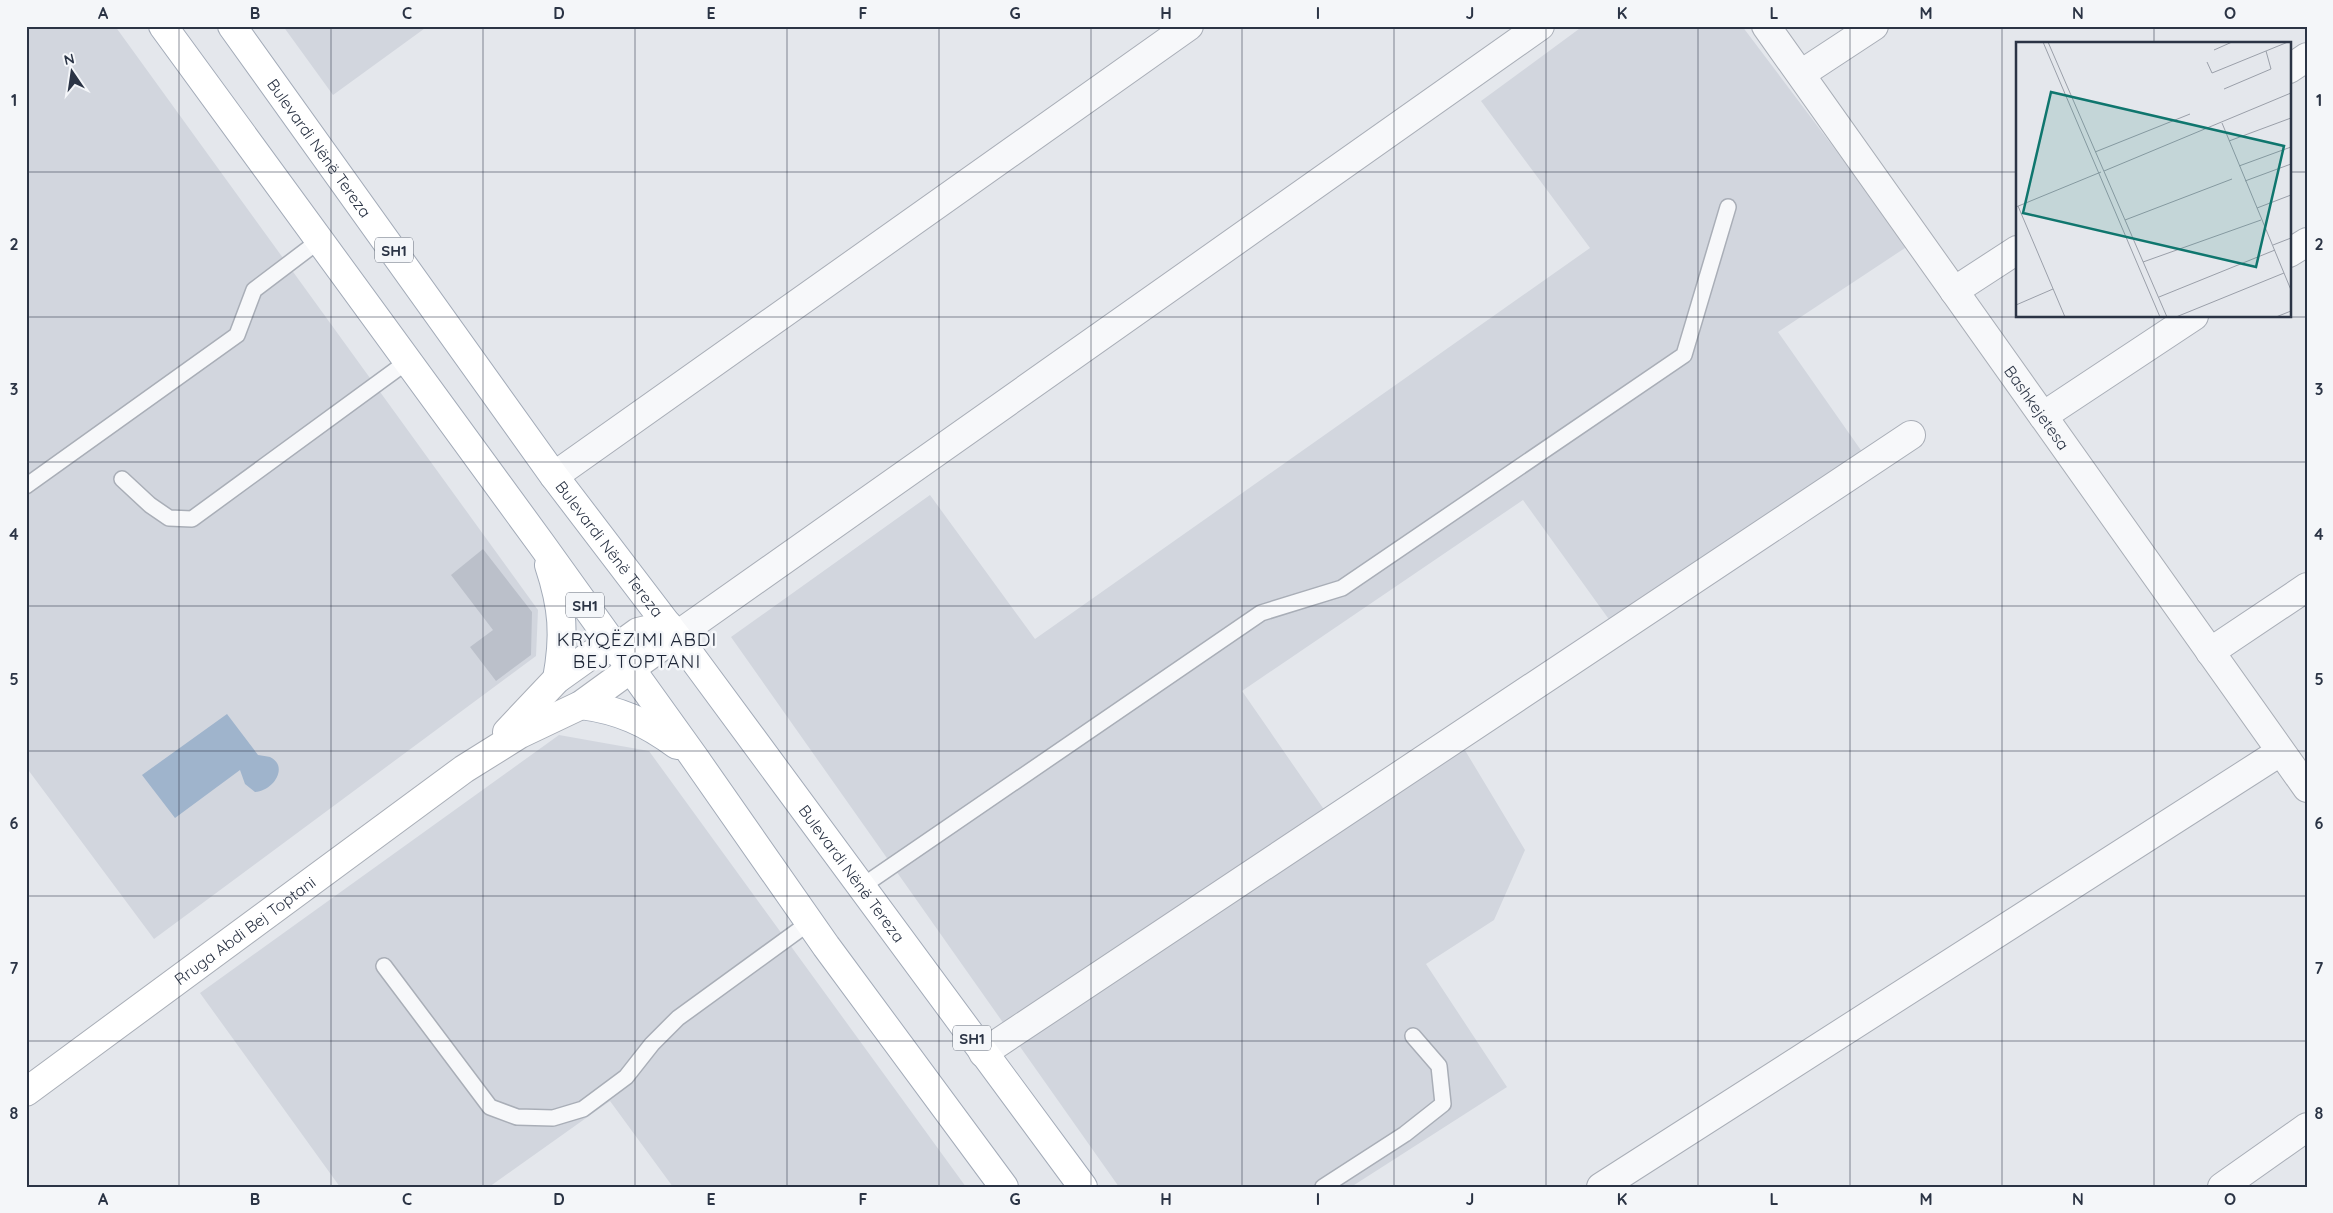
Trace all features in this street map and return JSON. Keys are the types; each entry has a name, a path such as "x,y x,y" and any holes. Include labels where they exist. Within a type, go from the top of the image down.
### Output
{"main road":[{"name":"SH1","path":"163,26 542,545 810,922 1004,1187"},
{"name":"Bulevardi Nënë Tereza","path":"232,26 554,476 672,631 1083,1187"},
{"path":"542,545 557,590 564,635 557,679"},
{"path":"623,659 638,632 672,631"},
{"name":"Rruga Abdi Bej Toptani","path":"26,1092 464,769 514,726 557,679 592,654 623,659"},
{"name":"Rruga Abdi Bej Toptani","path":"464,769 520,734 581,706 623,659"},
{"path":"581,706 607,709 637,719 694,757"}],"street":[{"path":"554,476 1189,26"},
{"path":"672,631 707,614 1540,26"},
{"name":"Bashkejetesa","path":"1766,26 2307,788"},
{"path":"1801,74 1874,26"},
{"path":"2290,68 2307,57"},
{"path":"2290,252 2307,242"},
{"path":"1954,291 2016,251"},
{"path":"2043,416 2191,318"},
{"path":"983,1053 1911,434"},
{"path":"2210,652 2307,587"},
{"path":"1601,1187 2280,752"},
{"path":"2222,1187 2307,1127"}],"lane":[{"path":"861,887 1260,613 1342,588 1684,355 1728,208"},
{"path":"26,486 237,335 254,290 320,240"},
{"path":"122,479 150,505 169,518 192,519 408,361"},
{"path":"384,966 490,1107 517,1117 553,1118 583,1109 626,1077 652,1044 678,1018 810,922"},
{"path":"1323,1187 1405,1134 1443,1104 1439,1066 1413,1036"}],"shaded area":[{"path":"26,26 115,26 538,610 536,656 154,939 26,767"},
{"path":"283,26 428,26 333,95"},
{"path":"1583,26 1742,26 1908,246 1778,332 1865,456 1613,625 1523,500 1242,691 1334,824 1460,742 1525,850 1494,920 1426,964 1507,1087 1351,1187 1119,1187 731,637 930,495 1035,639 1590,248 1481,101"},
{"path":"559,735 649,751 966,1187 673,1187 610,1101 489,1187 340,1187 200,993"}],"water":[{"path":"227,714 258,755 270,757 276,761 279,772 277,778 262,791 255,792 245,784 240,770 175,818 142,775"}],"building":[{"path":"483,549 532,612 531,655 496,681 470,647 493,630 451,575"}],"district":[{"name":"KRYQËZIMI ABDI BEJ TOPTANI","path":"637,650"}]}
